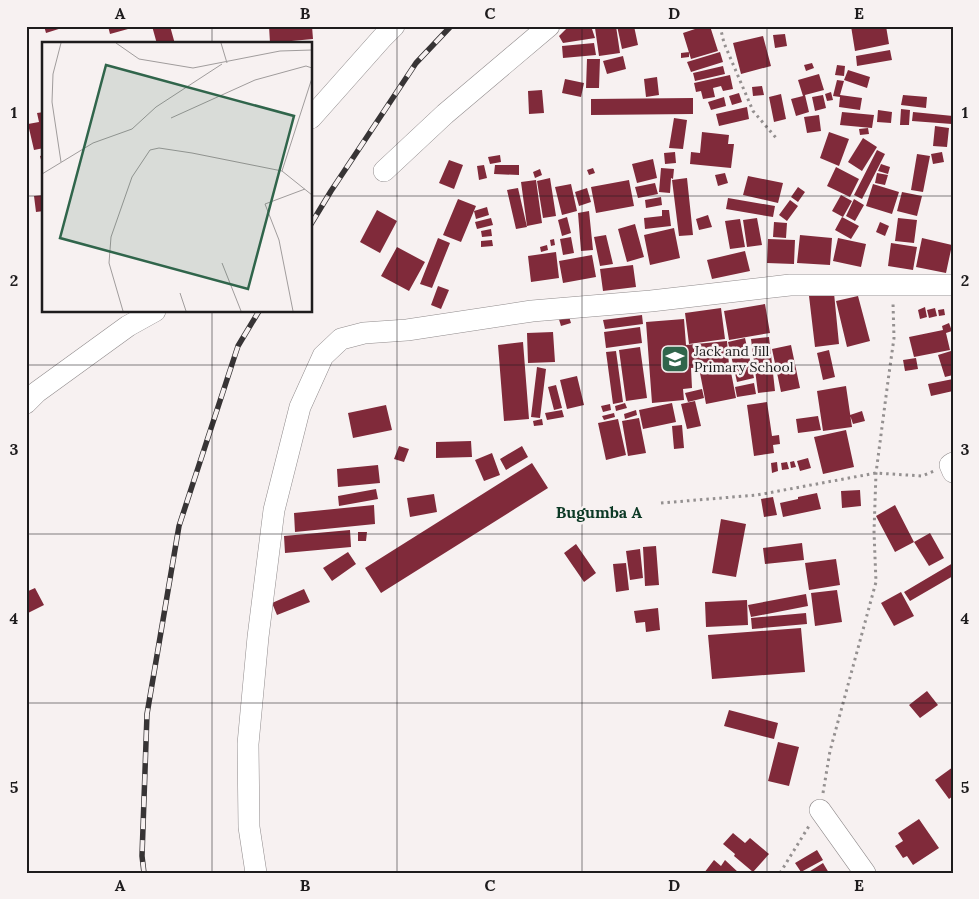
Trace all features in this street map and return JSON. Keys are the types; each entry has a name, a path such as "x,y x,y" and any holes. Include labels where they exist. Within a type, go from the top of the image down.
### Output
{"street":[{"path":"312,117 394,26"},
{"path":"384,171 446,114 549,26"},
{"path":"256,873 249,827 248,744 258,637 274,510 300,407 323,356 341,339 364,333 407,330 532,311 651,301 790,285 953,285"},
{"path":"26,403 37,392 128,326 153,312"},
{"path":"820,810 866,873"}],"path":[{"path":"720,26 724,43 753,111 777,139"},
{"path":"780,873 820,810 830,751 876,582 874,532 876,473 894,338 894,285"},
{"path":"661,503 757,495 876,473 922,476 952,467"}],"building":[{"path":"44,26 65,26 65,27 46,33"},
{"path":"108,26 127,26 128,29 110,34"},
{"path":"152,26 170,26 174,42 156,42"},
{"path":"269,26 312,26 313,39 270,42"},
{"path":"569,26 591,26 595,38 563,43 559,36"},
{"path":"616,26 620,53 599,56 595,28"},
{"path":"617,26 634,26 638,45 622,49"},
{"path":"704,26 710,26 718,51 691,59 683,33"},
{"path":"851,26 886,26 889,44 855,51"},
{"path":"785,34 787,46 775,48 773,35"},
{"path":"763,36 771,66 741,74 733,43"},
{"path":"594,43 596,55 563,58 562,46"},
{"path":"890,50 892,60 857,66 856,56"},
{"path":"689,52 689,57 681,58 681,53"},
{"path":"720,52 723,62 691,72 687,62"},
{"path":"623,56 626,69 607,74 603,61"},
{"path":"587,59 600,59 599,88 586,88"},
{"path":"812,63 814,68 806,71 804,65"},
{"path":"837,65 845,66 844,76 835,75"},
{"path":"723,66 725,74 695,81 693,73"},
{"path":"848,70 870,77 867,88 844,80"},
{"path":"819,74 824,90 805,95 809,112 796,116 791,99 803,96 798,80"},
{"path":"730,75 733,89 723,91 721,86 713,88 715,97 703,99 701,91 696,92 694,83"},
{"path":"657,77 659,95 646,97 644,79"},
{"path":"565,79 584,83 581,97 562,93"},
{"path":"837,80 844,81 840,95 862,98 860,110 839,107 840,97 833,96"},
{"path":"762,86 764,95 753,96 752,87"},
{"path":"542,90 544,113 529,114 528,91"},
{"path":"831,92 833,100 827,101 825,94"},
{"path":"739,93 742,102 732,105 729,96"},
{"path":"781,94 786,119 774,122 769,97"},
{"path":"823,95 826,108 815,111 812,97"},
{"path":"903,95 927,97 926,108 901,105"},
{"path":"724,97 726,106 711,110 708,102"},
{"path":"693,98 693,114 591,115 591,99"},
{"path":"747,107 749,119 719,126 716,114"},
{"path":"901,109 910,110 909,125 900,125"},
{"path":"878,110 892,112 891,123 877,122"},
{"path":"42,112 42,148 34,150 28,124 39,122 37,113"},
{"path":"842,112 874,115 872,128 840,125"},
{"path":"913,112 953,116 952,124 912,121"},
{"path":"819,115 821,131 807,133 804,117"},
{"path":"674,118 687,120 683,149 669,148"},
{"path":"935,126 949,128 947,147 933,146"},
{"path":"868,128 869,134 860,135 859,129"},
{"path":"702,132 729,135 728,144 734,144 731,168 690,164 691,152 700,153"},
{"path":"829,132 849,139 839,166 820,158"},
{"path":"863,138 877,147 862,171 848,162"},
{"path":"877,150 885,154 862,199 854,195"},
{"path":"675,152 676,163 665,164 664,153"},
{"path":"942,152 944,162 933,164 931,154"},
{"path":"917,154 930,156 923,192 911,190"},
{"path":"500,155 501,162 490,164 488,157"},
{"path":"653,159 657,178 637,183 632,164"},
{"path":"449,160 463,165 454,189 439,183"},
{"path":"881,164 890,167 888,174 878,171"},
{"path":"484,165 487,178 479,180 477,166"},
{"path":"495,165 519,165 519,175 494,174"},
{"path":"836,167 859,179 850,197 827,186"},
{"path":"593,168 595,173 589,175 587,170"},
{"path":"661,168 674,169 670,193 659,192"},
{"path":"540,169 542,175 535,178 533,172"},
{"path":"725,173 728,183 718,186 715,175"},
{"path":"877,173 888,175 885,185 875,183"},
{"path":"748,176 783,183 778,203 743,195"},
{"path":"550,178 556,216 543,218 537,181"},
{"path":"687,178 693,235 679,236 672,180"},
{"path":"536,180 542,223 527,226 521,182"},
{"path":"629,180 634,206 596,213 591,187"},
{"path":"655,183 658,194 638,198 635,187"},
{"path":"571,184 577,211 562,215 555,187"},
{"path":"873,184 899,192 892,214 866,206"},
{"path":"798,187 805,192 798,202 791,197"},
{"path":"518,188 527,227 516,229 507,190"},
{"path":"587,188 591,202 579,206 575,192"},
{"path":"902,192 922,196 917,216 897,211"},
{"path":"42,195 42,211 36,212 34,196"},
{"path":"841,195 852,201 843,217 832,211"},
{"path":"661,197 662,205 646,208 645,200"},
{"path":"728,198 775,206 773,217 726,209"},
{"path":"458,199 476,206 461,242 443,235"},
{"path":"854,199 864,205 855,221 846,216"},
{"path":"790,200 798,206 787,221 779,215"},
{"path":"487,207 489,215 476,219 474,211"},
{"path":"377,210 397,221 380,253 360,242"},
{"path":"662,210 669,210 671,226 645,229 644,218 662,216"},
{"path":"589,211 593,250 581,251 578,213"},
{"path":"708,215 712,227 699,230 696,219"},
{"path":"567,217 571,233 562,236 558,220"},
{"path":"842,217 859,226 851,239 835,230"},
{"path":"491,218 493,225 477,229 475,222"},
{"path":"757,218 762,245 747,247 743,220"},
{"path":"898,218 917,220 914,243 895,241"},
{"path":"740,219 745,247 730,249 725,221"},
{"path":"774,222 787,223 786,238 773,237"},
{"path":"880,222 889,226 885,236 876,232"},
{"path":"635,224 644,257 627,262 618,229"},
{"path":"674,228 680,258 650,265 644,235"},
{"path":"491,229 492,236 482,237 481,231"},
{"path":"606,235 613,264 600,266 594,237"},
{"path":"800,235 832,238 830,265 797,263"},
{"path":"571,237 574,253 563,255 560,239"},
{"path":"438,238 450,243 432,288 420,284"},
{"path":"838,238 866,244 861,267 833,261"},
{"path":"922,238 952,245 946,273 916,267"},
{"path":"554,239 555,245 551,246 550,240"},
{"path":"768,239 795,240 794,264 767,263"},
{"path":"492,240 493,246 481,247 481,241"},
{"path":"891,243 917,247 913,270 888,266"},
{"path":"547,245 548,250 541,252 540,247"},
{"path":"397,247 425,262 409,291 381,276"},
{"path":"745,251 750,271 712,279 707,260"},
{"path":"556,252 559,278 531,282 528,256"},
{"path":"592,255 596,277 563,283 559,261"},
{"path":"633,265 636,287 603,291 600,269"},
{"path":"438,286 449,290 441,309 431,305"},
{"path":"834,293 839,344 815,347 809,296"},
{"path":"858,296 870,341 847,347 836,301"},
{"path":"765,304 770,333 729,340 724,311"},
{"path":"925,307 927,317 920,319 918,310"},
{"path":"721,308 725,339 689,344 685,313"},
{"path":"935,308 937,316 929,318 927,310"},
{"path":"944,309 945,315 939,316 938,310"},
{"path":"567,310 571,323 561,326 557,313"},
{"path":"642,315 643,324 605,329 603,320"},
{"path":"684,319 686,345 727,341 729,365 691,368 692,388 683,389 684,400 652,403 646,322"},
{"path":"949,323 952,331 946,333 950,350 914,357 909,337 943,330 942,326"},
{"path":"640,327 642,343 606,348 604,332"},
{"path":"553,332 555,362 528,363 527,333"},
{"path":"769,337 775,391 758,393 751,339"},
{"path":"745,338 754,378 737,382 728,342"},
{"path":"523,342 529,419 504,421 498,345"},
{"path":"791,345 800,388 781,392 772,349"},
{"path":"640,347 647,398 626,401 619,350"},
{"path":"829,350 835,377 823,380 817,353"},
{"path":"616,351 623,402 613,404 606,352"},
{"path":"951,351 953,375 945,377 938,355"},
{"path":"916,358 918,369 905,371 903,360"},
{"path":"537,367 546,369 540,418 531,417"},
{"path":"730,367 736,398 706,404 700,373"},
{"path":"577,376 584,405 567,409 560,380"},
{"path":"953,379 953,391 931,396 928,384"},
{"path":"754,383 756,394 737,397 735,387"},
{"path":"556,385 562,408 554,410 548,387"},
{"path":"846,386 852,427 823,431 817,391"},
{"path":"702,389 704,398 688,402 685,393"},
{"path":"695,401 701,426 687,429 681,404"},
{"path":"767,402 772,436 779,435 780,444 773,445 774,453 754,456 747,405"},
{"path":"625,403 627,408 616,411 615,406"},
{"path":"672,403 676,422 643,429 639,410"},
{"path":"610,404 611,410 603,412 601,406"},
{"path":"386,405 392,430 353,438 348,413"},
{"path":"562,410 564,417 547,420 545,413"},
{"path":"636,410 637,415 625,419 624,414"},
{"path":"862,411 865,421 853,424 850,415"},
{"path":"614,413 615,417 604,420 602,416"},
{"path":"818,416 821,430 798,433 796,419"},
{"path":"639,418 646,453 628,456 622,421"},
{"path":"542,419 543,425 534,426 533,421"},
{"path":"618,419 626,455 606,460 598,423"},
{"path":"682,425 684,448 674,449 672,426"},
{"path":"846,430 854,467 823,474 814,437"},
{"path":"471,441 472,457 436,458 436,442"},
{"path":"399,446 409,449 404,462 394,459"},
{"path":"522,446 528,457 506,470 500,459"},
{"path":"492,453 500,475 484,481 475,460"},
{"path":"808,458 811,468 800,471 797,461"},
{"path":"794,461 796,467 791,468 790,462"},
{"path":"777,462 778,471 772,473 771,463"},
{"path":"787,462 789,469 782,470 781,463"},
{"path":"532,463 548,488 381,593 365,568"},
{"path":"378,465 380,483 338,487 337,469"},
{"path":"376,489 378,499 339,506 338,496"},
{"path":"860,490 861,506 842,508 841,491"},
{"path":"817,493 821,509 783,517 780,503"},
{"path":"434,494 437,512 410,517 407,498"},
{"path":"773,497 777,515 764,517 761,499"},
{"path":"374,505 375,524 295,532 294,513"},
{"path":"895,505 914,542 895,552 876,516"},
{"path":"721,519 746,524 736,577 712,573"},
{"path":"350,530 351,547 285,553 284,536"},
{"path":"358,532 367,532 366,541 358,541"},
{"path":"930,533 944,558 929,566 914,542"},
{"path":"802,543 804,560 765,564 763,548"},
{"path":"576,544 596,573 584,582 564,553"},
{"path":"656,546 659,585 645,586 643,547"},
{"path":"640,549 643,578 630,580 626,551"},
{"path":"348,552 356,564 332,581 323,568"},
{"path":"836,559 840,585 809,590 805,563"},
{"path":"626,563 629,590 616,592 613,564"},
{"path":"953,563 953,576 910,601 904,592"},
{"path":"35,588 44,605 26,614 26,592"},
{"path":"304,589 310,602 277,615 272,603"},
{"path":"837,590 842,622 815,626 811,593"},
{"path":"901,592 914,616 894,626 881,603"},
{"path":"806,594 808,606 751,617 748,605"},
{"path":"747,600 748,625 706,627 705,602"},
{"path":"658,608 660,630 646,632 645,622 636,623 634,611"},
{"path":"806,613 807,624 752,629 751,618"},
{"path":"801,628 805,672 712,679 708,635"},
{"path":"927,691 938,705 920,718 909,705"},
{"path":"729,710 778,723 774,739 724,726"},
{"path":"778,742 799,747 789,786 768,781"},
{"path":"953,767 953,796 949,799 935,780"},
{"path":"919,819 939,848 913,865 907,856 903,858 895,846 903,841 898,833"},
{"path":"733,833 745,843 750,838 769,854 753,872 723,844"},
{"path":"817,850 823,860 801,872 795,863"},
{"path":"714,860 721,866 725,860 739,873 704,873"},
{"path":"823,863 829,873 807,873"}],"railway":[{"path":"312,222 416,63 451,26"},
{"path":"144,873 142,856 147,714 179,526 238,346 258,312"}],"place":[{"name":"Jack and Jill Primary School","path":"675,359"}],"district":[{"name":"Bugumba A","path":"599,512"}]}
